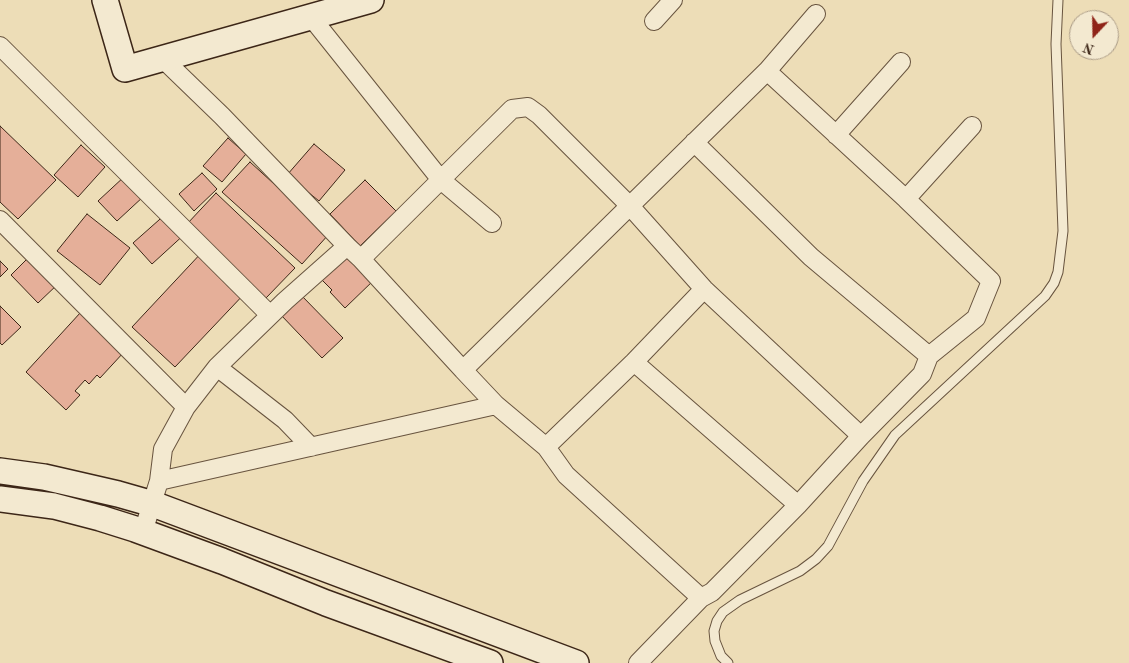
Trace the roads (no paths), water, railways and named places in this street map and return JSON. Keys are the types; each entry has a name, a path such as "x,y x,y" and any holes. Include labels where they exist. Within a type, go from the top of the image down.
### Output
{"street":[{"path":"105,0 125,69 370,0"},
{"path":"654,21 673,0"},
{"path":"463,370 767,71 816,14"},
{"path":"311,17 441,180 492,223"},
{"path":"0,46 270,315"},
{"path":"162,58 222,116 347,246 362,259 496,405 546,447 566,475 701,598"},
{"path":"836,135 901,62"},
{"path":"638,663 701,598 712,592 798,505 861,436 922,374 929,356 976,318 991,281 906,199 767,71"},
{"path":"362,259 512,109 528,107 539,115 630,206 704,289 861,436"},
{"path":"906,199 972,126"},
{"path":"694,142 811,257 929,356"},
{"path":"0,220 186,407"},
{"path":"143,532 156,493 163,449 186,407 217,367 270,315 347,246"},
{"path":"546,447 634,362 704,289"},
{"path":"634,362 798,505"},
{"path":"217,367 284,420 311,447"},
{"path":"0,471 44,478 118,494 156,493 311,447 496,405"},
{"path":"156,493 489,630 576,663"},
{"path":"0,499 54,506 143,532 222,561 326,603 484,661 489,630"}],"lane":[{"path":"728,663 721,656 715,642 714,632 717,621 723,612 740,600 800,571 816,559 828,546 863,481 895,435 1045,296 1054,283 1058,272 1063,231 1056,44 1058,0"}]}
